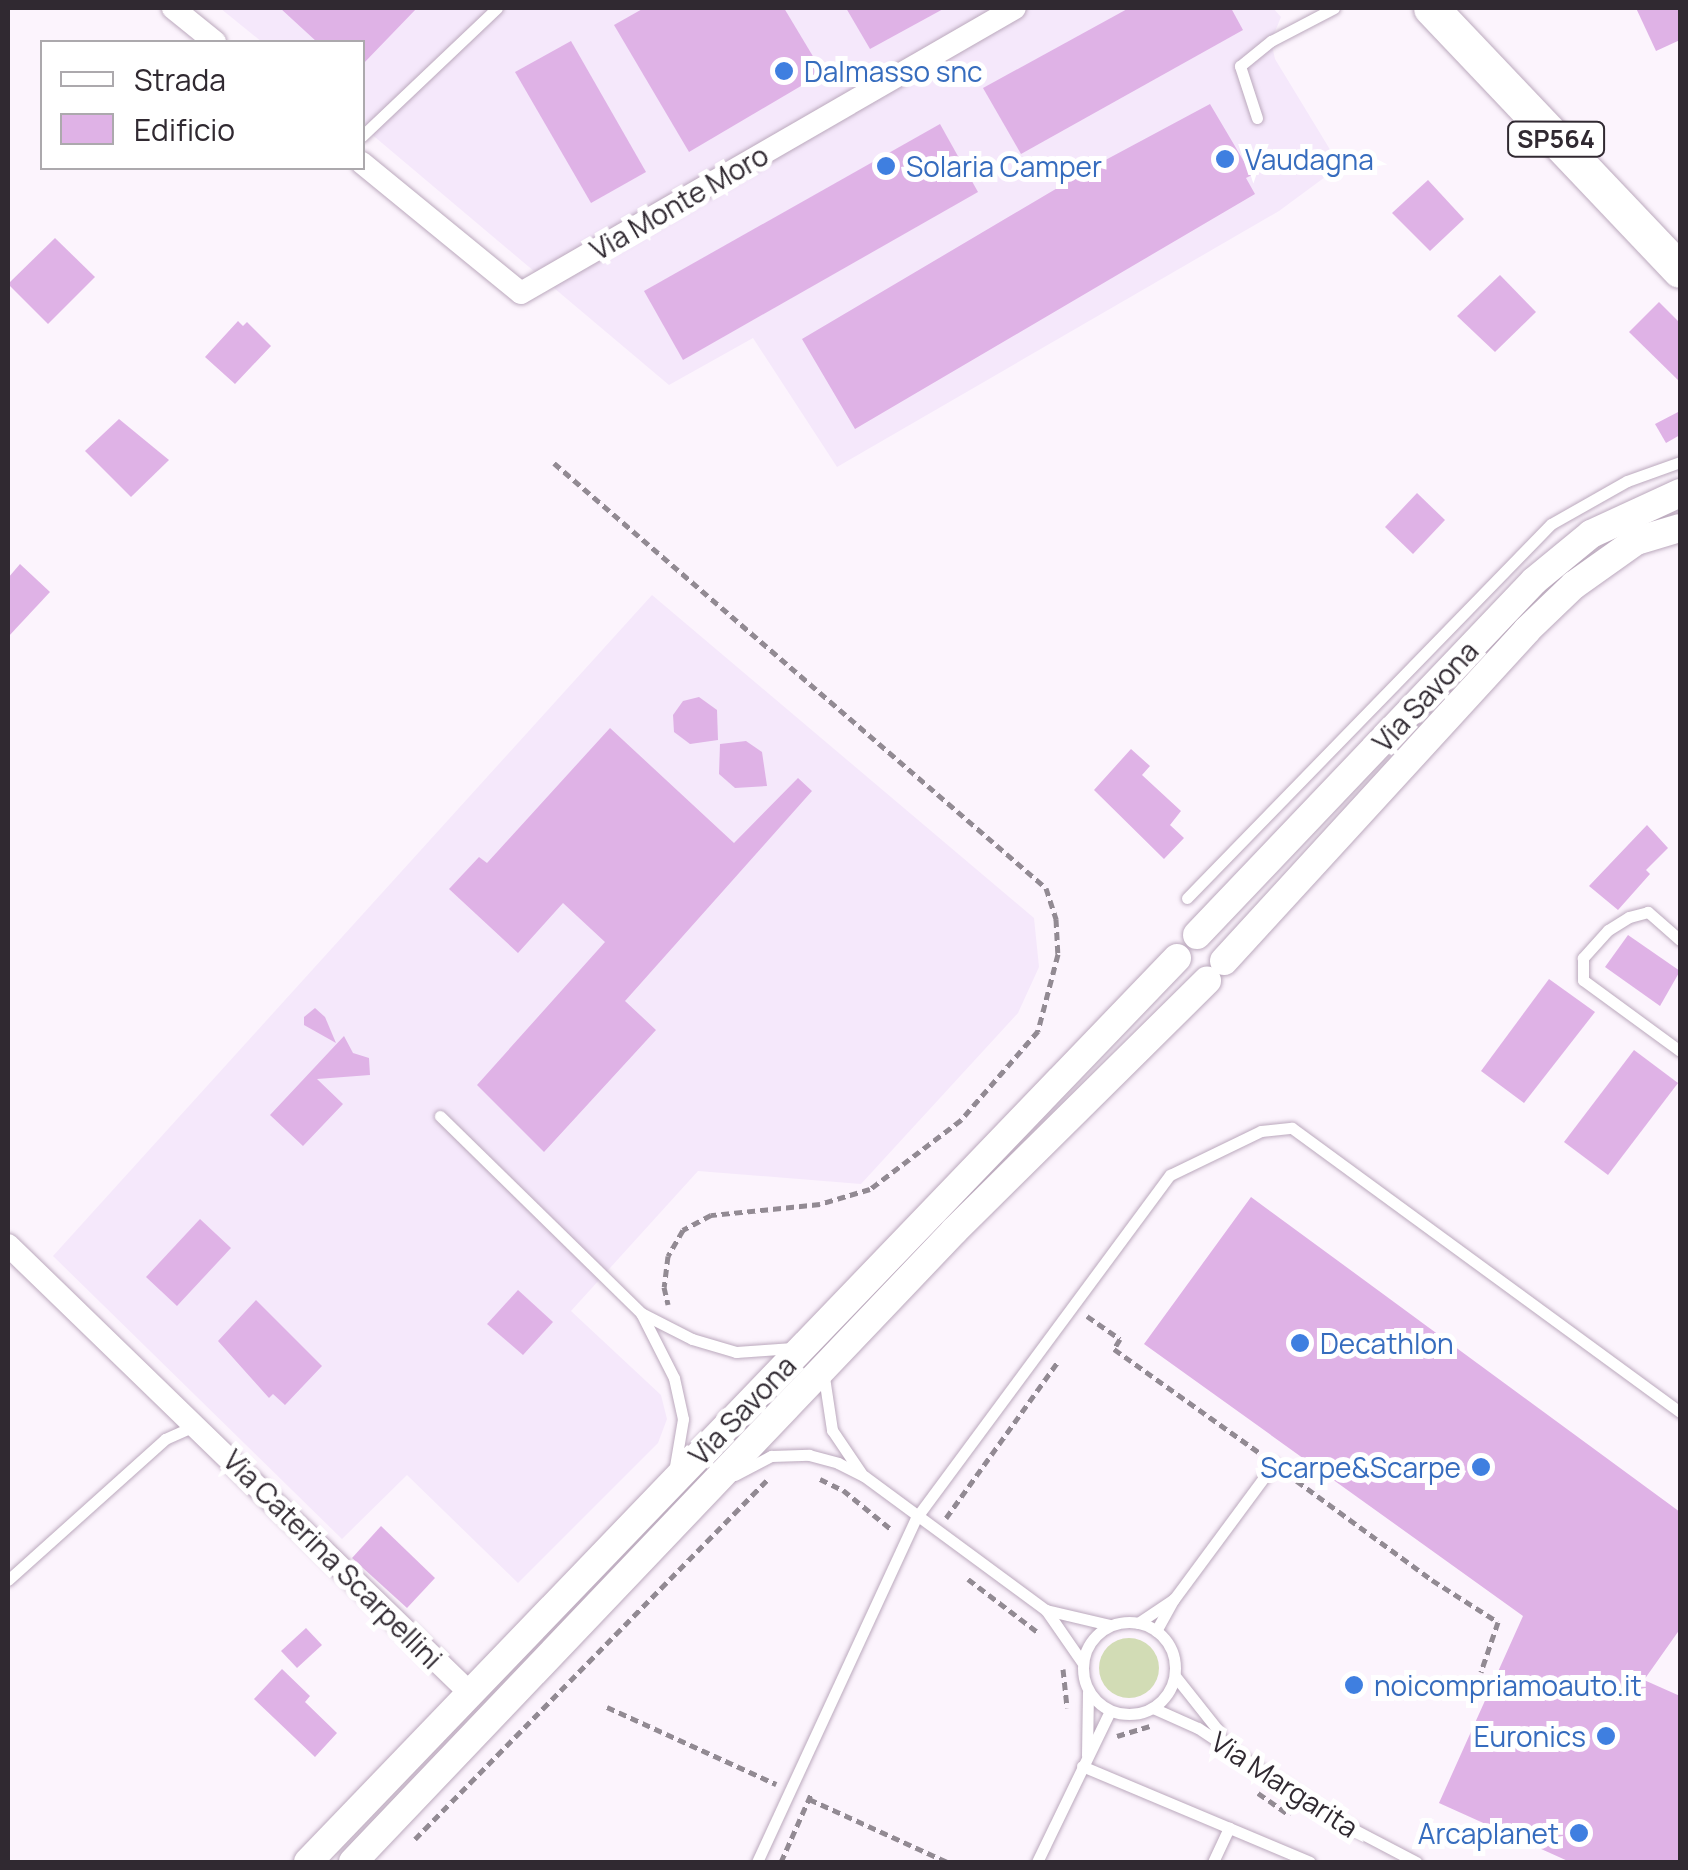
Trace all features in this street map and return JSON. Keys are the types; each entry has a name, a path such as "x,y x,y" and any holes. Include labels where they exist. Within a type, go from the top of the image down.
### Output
{"main road":[{"name":"SP564","path":"1431,8 1680,270"}],"street":[{"path":"173,8 213,40"},
{"name":"Via Monte Moro","path":"365,165 521,293 1015,8"},
{"name":"Via Savona","path":"1197,936 1534,581 1590,534 1680,493"},
{"name":"Via Savona","path":"353,1862 824,1367 1216,971 1527,630 1574,585 1636,541 1680,528"},
{"name":"Via Savona","path":"308,1862 1177,958"},
{"name":"Via Caterina Scarpellini","path":"8,1245 470,1693"}],"lane":[{"path":"365,133 497,8"},
{"path":"1257,118 1240,66 1282,34 1334,8"},
{"path":"1187,898 1551,524 1626,481 1680,462"},
{"path":"1680,940 1648,912 1629,917 1608,930 1583,958 1583,980 1680,1050"},
{"path":"440,1116 641,1313 692,1340 736,1352 802,1347"},
{"path":"757,1862 916,1518 1170,1175 1261,1131 1292,1128 1680,1412"},
{"path":"641,1313 674,1378 683,1419 672,1484"},
{"path":"824,1367 824,1396 832,1430 864,1476 1046,1610 1082,1662 1088,1692 1086,1752"},
{"path":"8,1580 164,1439 197,1425"},
{"path":"702,1495 772,1456 809,1454 864,1476"},
{"path":"1156,1631 1174,1598 1274,1464"},
{"path":"1046,1610 1111,1626 1138,1622 1174,1598"},
{"path":"1088,1692 1110,1711 1124,1715 1153,1708 1171,1689 1175,1676 1172,1651 1156,1631 1138,1622"},
{"path":"1082,1662 1089,1644 1111,1626"},
{"path":"1175,1676 1218,1730 1223,1746"},
{"name":"Via Margarita","path":"1153,1708 1223,1746 1334,1819 1416,1862"},
{"path":"1037,1862 1086,1752 1110,1711"},
{"path":"1086,1752 1229,1827 1310,1862"},
{"path":"1213,1862 1229,1827"}],"path":[{"path":"554,463 1046,888 1056,919 1058,954 1038,1031 961,1120 870,1188 820,1204 712,1215 683,1230 668,1256 664,1287 670,1315 692,1340"},
{"path":"1074,1308 1120,1339 1114,1349 1432,1580 1498,1622 1481,1672"},
{"path":"1081,1326 1088,1316"},
{"path":"936,1532 1064,1352"},
{"path":"406,1848 775,1472"},
{"path":"810,1474 843,1490 906,1539"},
{"path":"964,1576 1040,1634"},
{"path":"1062,1663 1070,1730 1086,1752 1104,1750 1117,1736 1160,1725"},
{"path":"1245,1783 1293,1816"},
{"path":"781,1862 816,1784"}],"shaded area":[{"path":"220,8 1273,8 1281,17 1271,41 1275,59 1340,166 1279,211 837,467 753,338 669,385 365,129 365,40 260,40"},
{"path":"652,595 1034,918 1039,967 1018,1013 861,1184 698,1171 571,1311 661,1395 667,1419 658,1443 518,1583 407,1475 342,1539 53,1256"}],"green space":[{"path":"1129,1638 1150,1647 1159,1668 1150,1689 1129,1698 1108,1689 1099,1668 1108,1647"}],"building":[{"path":"280,8 417,8 365,62 365,40 315,40"},
{"path":"644,8 784,8 823,73 689,152 614,25"},
{"path":"846,8 945,8 870,49"},
{"path":"1129,8 1231,8 1243,30 1021,154 983,88"},
{"path":"1636,8 1680,8 1680,40 1656,51"},
{"path":"571,41 646,172 591,203 515,72"},
{"path":"1210,104 1252,175 1246,178 1255,194 855,429 802,339 1098,164"},
{"path":"940,124 978,192 683,360 644,291"},
{"path":"1428,180 1464,219 1430,251 1392,213"},
{"path":"55,238 95,277 48,324 8,284"},
{"path":"1500,275 1536,312 1495,352 1457,316"},
{"path":"1659,302 1680,323 1680,382 1629,332"},
{"path":"238,321 243,326 247,322 271,346 235,384 205,357"},
{"path":"1680,411 1680,435 1666,443 1655,424"},
{"path":"119,419 169,460 131,497 85,451"},
{"path":"1417,493 1445,520 1413,554 1385,527"},
{"path":"20,564 50,592 8,637 8,578"},
{"path":"699,697 717,710 718,740 690,744 674,732 673,715 683,701"},
{"path":"610,728 734,843 798,778 812,791 625,1001 656,1030 544,1152 477,1085 605,942 563,903 518,953 449,889 479,857 487,863"},
{"path":"746,741 762,752 767,786 735,788 719,774 720,744"},
{"path":"1131,749 1150,766 1142,775 1181,811 1170,825 1184,838 1164,859 1094,790"},
{"path":"1647,825 1668,848 1646,870 1650,874 1618,910 1589,886"},
{"path":"1628,935 1680,971 1660,1006 1605,967"},
{"path":"1549,979 1595,1012 1524,1103 1481,1071"},
{"path":"315,1008 325,1017 336,1043 304,1025 304,1017"},
{"path":"344,1036 353,1053 369,1058 370,1075 317,1079 343,1104 303,1146 270,1115"},
{"path":"1634,1050 1678,1083 1608,1175 1564,1142"},
{"path":"1251,1197 1680,1512 1680,1629 1644,1680 1680,1696 1680,1862 1570,1862 1439,1803 1523,1616 1144,1344"},
{"path":"200,1219 231,1248 177,1306 146,1277"},
{"path":"518,1290 553,1322 523,1355 487,1324"},
{"path":"256,1300 322,1366 285,1405 273,1394 269,1398 218,1341"},
{"path":"381,1526 435,1578 407,1608 352,1558"},
{"path":"306,1628 322,1645 297,1668 281,1651"},
{"path":"282,1669 310,1696 305,1702 337,1733 315,1757 254,1699"}],"place":[{"name":"Dalmasso snc","path":"784,71"},
{"name":"Vaudagna","path":"1225,159"},
{"name":"Solaria Camper","path":"886,166"},
{"name":"Decathlon","path":"1300,1343"},
{"name":"Scarpe&Scarpe","path":"1481,1467"},
{"name":"noicompriamoauto.it","path":"1354,1685"},
{"name":"Euronics","path":"1606,1736"},
{"name":"Arcaplanet","path":"1579,1833"}]}
